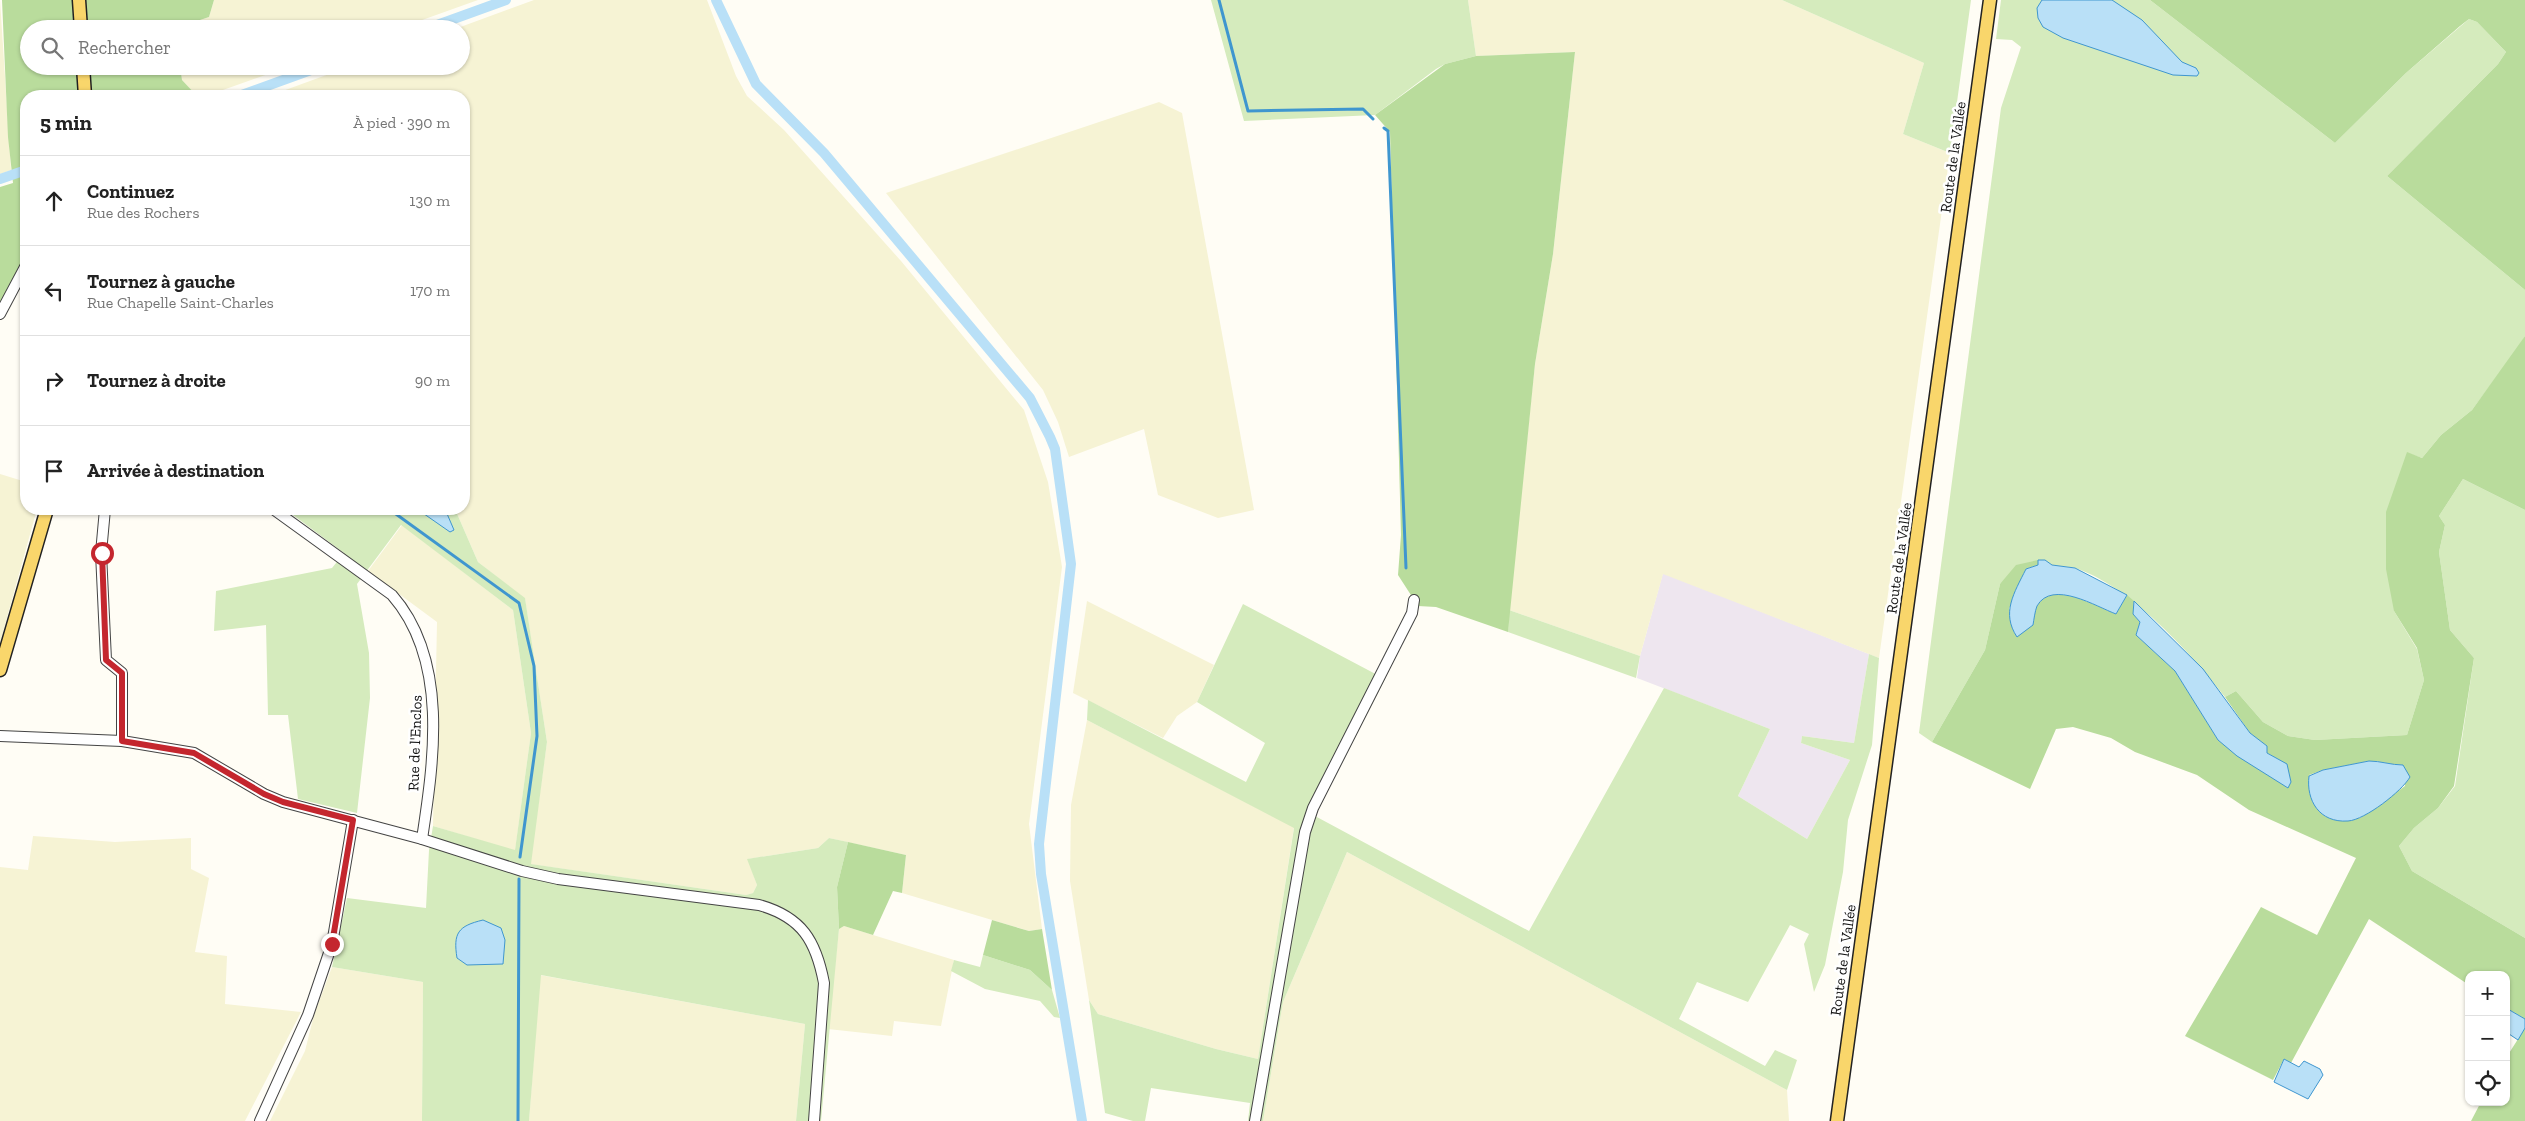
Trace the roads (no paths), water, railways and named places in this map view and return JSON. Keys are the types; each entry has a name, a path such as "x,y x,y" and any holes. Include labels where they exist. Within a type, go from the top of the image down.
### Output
{"main road":[{"path":"79,0 80,20"},
{"name":"Route de la Vallée","path":"1837,1121 1990,0"},
{"path":"84,75 85,90"},
{"path":"0,670 45,515"}],"street":[{"path":"0,314 20,276"},
{"path":"105,515 102,553 106,660 122,673 122,741"},
{"name":"Rue de l'Enclos","path":"280,515 392,595 405,611 417,639 433,694 430,786 422,839"},
{"path":"1255,1121 1305,832 1313,808 1412,613 1414,600"},
{"path":"0,736 122,741 194,753 264,794 283,802 422,839 522,871 558,879 760,905 778,910 808,934 820,962 824,983 814,1121"},
{"path":"260,1121 308,1015 332,944 353,820"}],"water":[{"path":"2042,0 2112,0 2142,20 2182,62 2196,68 2199,73 2197,76 2173,75 2063,38 2043,27 2038,18 2037,8"},
{"path":"426,515 448,515 454,530 450,532"},
{"path":"2038,560 2045,560 2052,565 2075,568 2127,595 2116,614 2075,597 2053,595 2044,598 2037,606 2033,625 2017,637 2010,620 2011,603 2026,569 2038,565"},
{"path":"2134,601 2203,669 2250,733 2267,746 2267,753 2287,764 2291,782 2288,788 2237,756 2218,740 2175,671 2136,635 2140,622 2133,614"},
{"path":"2369,761 2403,765 2410,777 2399,790 2382,804 2364,816 2355,819 2338,821 2322,814 2316,808 2310,793 2309,776 2323,770"},
{"path":"483,920 501,928 505,940 503,964 467,965 457,958 456,942 459,932 468,925"},
{"path":"2510,1010 2525,1019 2525,1028 2518,1040 2510,1035"},
{"path":"2284,1059 2299,1067 2304,1061 2320,1069 2323,1075 2308,1099 2274,1082"}],"waterway":[{"path":"451,20 506,0"},
{"path":"716,0 756,84 824,153 1030,398 1055,449 1071,564 1039,844 1041,874 1082,1121"},
{"path":"1219,0 1248,111 1363,109 1373,119"},
{"path":"256,90 297,75"},
{"path":"1384,128 1388,131 1406,568"},
{"path":"0,179 20,172"},
{"path":"397,515 519,603 534,666 537,736 520,857"},
{"path":"518,1121 519,879"}]}
